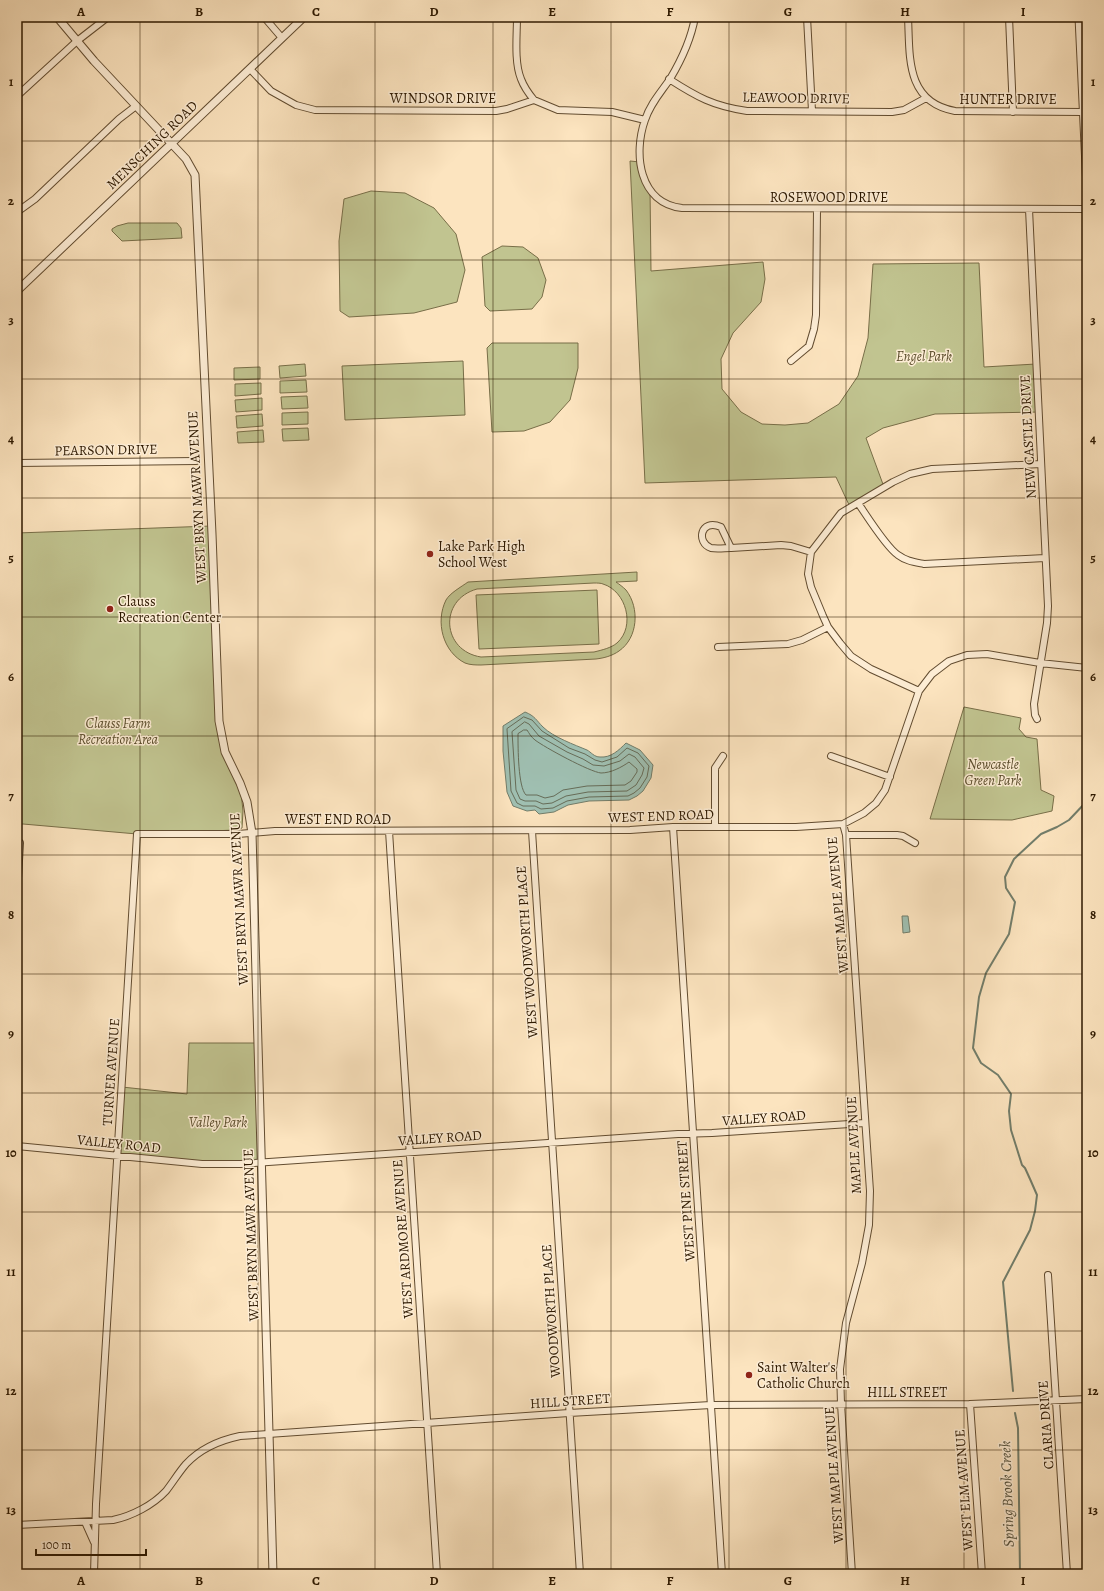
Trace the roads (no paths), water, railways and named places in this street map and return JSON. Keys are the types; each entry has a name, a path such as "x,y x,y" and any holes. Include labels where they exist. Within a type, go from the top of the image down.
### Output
{"street":[{"name":"WEST BRYN MAWR AVENUE","path":"57,17 136,106 186,158 195,176 212,534 219,721 225,752 240,783 247,802 252,834 273,1574"},
{"path":"17,96 77,41 108,17"},
{"path":"264,17 282,38"},
{"name":"MENSCHING ROAD","path":"17,291 172,145 304,17"},
{"path":"517,17 517,65 521,80 534,100 558,110 612,112 645,120"},
{"name":"ROSEWOOD DRIVE","path":"695,17 688,45 669,79 653,102 645,120 640,145 643,180 660,199 668,204 682,208 1087,209"},
{"path":"807,17 812,111"},
{"name":"HUNTER DRIVE","path":"908,17 912,73 914,80 926,98 938,106 955,111 1083,112"},
{"path":"1009,17 1013,112"},
{"path":"1079,17 1087,188"},
{"name":"WINDSOR DRIVE","path":"250,69 271,91 296,105 315,110 496,111 534,100"},
{"name":"LEAWOOD DRIVE","path":"669,79 708,102 728,108 747,111 892,112 904,110 926,98"},
{"path":"17,212 35,199 119,119 136,106"},
{"path":"791,361 809,346 814,330 816,315 817,209"},
{"name":"NEW CASTLE DRIVE","path":"1029,209 1048,606 1047,623 1034,704 1037,719"},
{"name":"PEARSON DRIVE","path":"17,463 196,461"},
{"path":"919,691 876,672 851,656 828,627 811,587 808,574 811,552 841,513 893,482 918,472 932,469 1041,464"},
{"path":"858,503 882,537 897,554 910,562 924,564 1046,558"},
{"path":"731,548 722,527 715,524 708,525 703,529 702,535 707,546 712,548 731,548 781,545 791,546 811,552"},
{"path":"718,647 788,644 807,638 828,627"},
{"name":"WEST END ROAD","path":"137,834 252,834 276,831 630,830 673,827 796,827 843,824 853,820 876,803 885,790 919,691 938,668 949,661 976,654 987,654 1040,663 1087,668"},
{"path":"715,826 715,768 723,756"},
{"path":"831,756 890,777"},
{"name":"WEST MAPLE AVENUE","path":"843,824 846,835 857,984"},
{"name":"WEST PINE STREET","path":"673,827 722,1574"},
{"name":"WEST ARDMORE AVENUE","path":"389,831 436,1574"},
{"name":"WEST WOODWORTH PLACE","path":"532,831 547,1071"},
{"name":"TURNER AVENUE","path":"94,1574 100,1430 137,834"},
{"path":"846,835 897,835 903,836 915,843"},
{"path":"17,895 20,843"},
{"name":"MAPLE AVENUE","path":"851,1303 862,1263 868,1225 870,1191 857,984"},
{"name":"WOODWORTH PLACE","path":"547,1071 580,1574"},
{"name":"VALLEY ROAD","path":"17,1146 202,1164 262,1162 552,1142 865,1123"},
{"name":"CLARIA DRIVE","path":"1048,1275 1067,1574"},
{"name":"WEST MAPLE AVENUE","path":"851,1303 844,1330 841,1361 841,1404 852,1574"},
{"name":"HILL STREET","path":"17,1525 119,1519 147,1506 165,1492 187,1462 212,1445 231,1438 569,1413 711,1405 970,1404 1087,1399"},
{"name":"WEST ELM AVENUE","path":"970,1404 982,1574"},
{"path":"85,1522 95,1543"}],"water":[{"path":"525,712 533,717 547,731 587,750 596,756 604,757 611,755 618,751 626,743 640,750 653,765 651,778 643,791 629,800 589,801 568,805 554,812 539,814 535,810 527,811 513,806 507,792 503,751 503,726"},
{"path":"902,916 908,916 910,932 903,933"}],"waterway":[{"name":"Spring Brook Creek","path":"1013,1391 1003,1282 1030,1230 1037,1195 1025,1168 1022,1165 1011,1130 1009,1111 1011,1094 998,1075 981,1063 973,1048 979,997 986,973 1009,934 1015,902 1006,888 1005,877 1014,859 1041,834 1069,820 1087,801"},
{"name":"Spring Brook Creek","path":"1015,1413 1018,1428 1020,1574"}],"place":[{"name":"Lake Park High School West","path":"430,554"},
{"name":"Clauss Recreation Center","path":"110,609"},
{"name":"Saint Walter's Catholic Church","path":"749,1375"}],"park label":[{"name":"Engel Park","path":"924,356"},
{"name":"Clauss Farm Recreation Area","path":"118,732"},
{"name":"Newcastle Green Park","path":"993,772"},
{"name":"Valley Park","path":"218,1122"}]}
